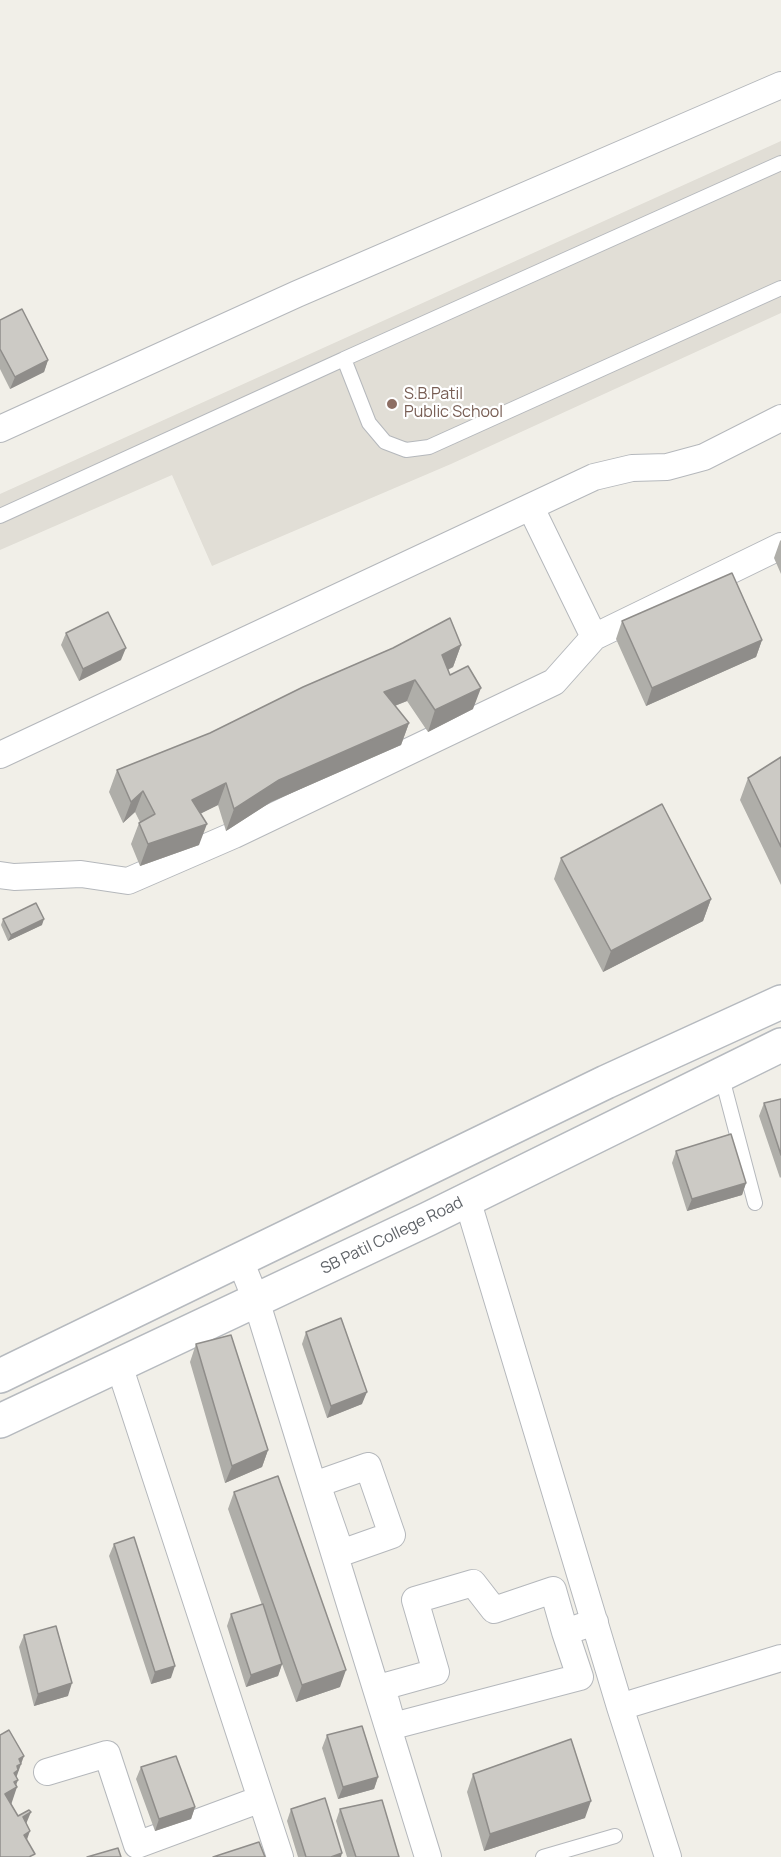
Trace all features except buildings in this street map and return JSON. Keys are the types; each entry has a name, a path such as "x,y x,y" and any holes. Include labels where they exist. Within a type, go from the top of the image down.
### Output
{"street":[{"path":"0,429 297,294 781,85"},
{"path":"0,755 594,477 632,468 667,467 704,457 781,418"},
{"path":"531,508 594,637"},
{"path":"0,875 14,877 81,874 128,881 234,835 554,682 594,637 781,546"},
{"path":"0,1376 606,1082 781,1002"},
{"name":"SB Patil College Road","path":"0,1422 467,1199 781,1045"},
{"path":"467,1199 620,1707 668,1857"},
{"path":"240,1260 256,1300 318,1494 391,1727 428,1857"},
{"path":"119,1365 280,1857"},
{"path":"379,1688 436,1672 415,1600 473,1583 494,1611 553,1590 580,1677 391,1727"},
{"path":"566,1632 595,1622"},
{"path":"620,1707 781,1658"},
{"path":"47,1772 107,1754 139,1851 261,1799"}],"lane":[{"path":"0,516 344,358 781,163"},
{"path":"344,358 369,423 385,442 406,450 429,447 781,288"},
{"path":"722,1074 755,1203"},
{"path":"543,1857 615,1836"}],"shaded area":[{"name":"S.B.Patil Public School","path":"781,141 781,313 451,464 212,566 172,475 0,550 0,494"}],"place":[{"name":"S.B.Patil Public School","path":"392,404"}]}
